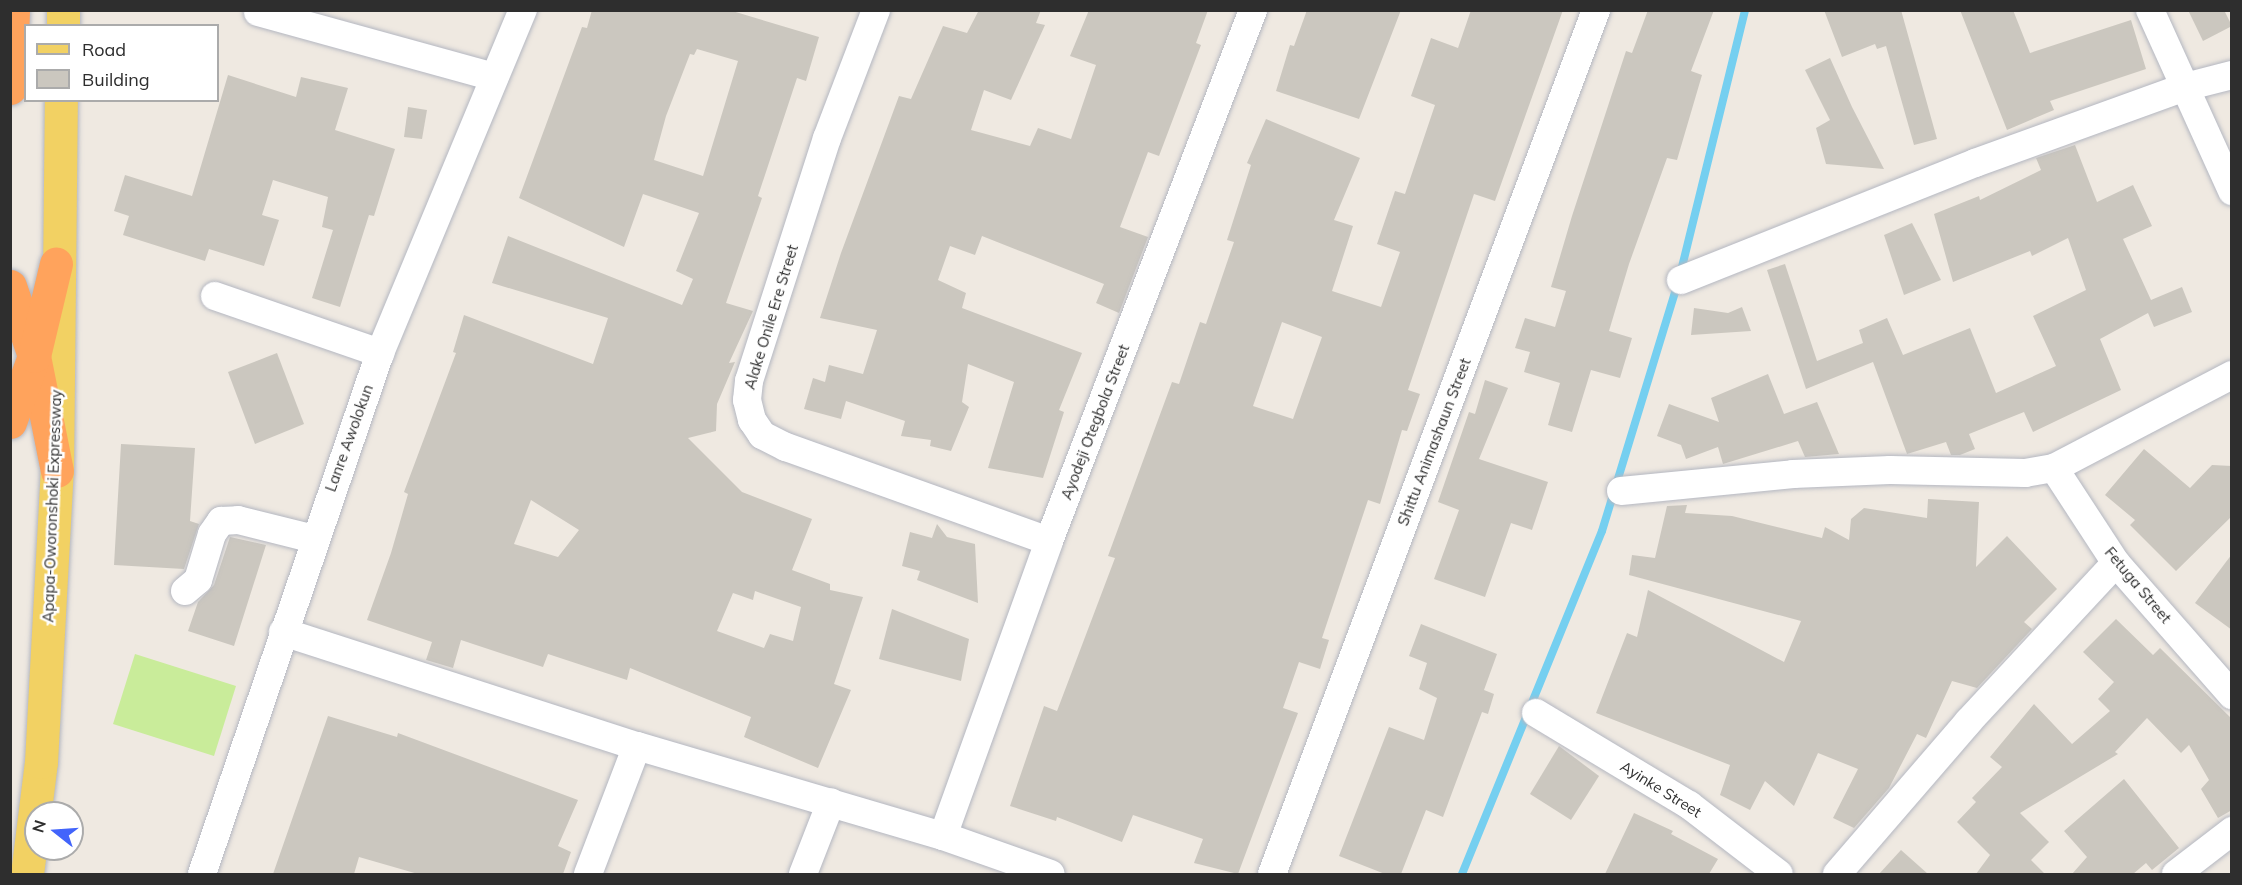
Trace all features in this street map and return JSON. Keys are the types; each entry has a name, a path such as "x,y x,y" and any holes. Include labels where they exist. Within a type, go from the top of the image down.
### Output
{"highway":[{"path":"10,88 13,10"},
{"path":"10,422 34,356 56,264"},
{"path":"10,286 34,356 57,471"}],"main road":[{"name":"Apapa-Oworonshoki Expressway","path":"27,874 41,762 57,471 56,264 61,102"}],"street":[{"name":"Lanre Awolokun","path":"202,874 314,539 380,353 523,10"},
{"name":"Alake Onile Ere Street","path":"876,10 827,138 748,381 747,400 752,420 762,435 786,447 1049,542"},
{"name":"Ayodeji Otegbola Street","path":"943,836 1049,542 1253,10"},
{"name":"Shittu Animashaun Street","path":"1272,874 1596,10"},
{"path":"2150,10 2232,191"},
{"path":"258,12 494,77"},
{"path":"1681,280 1975,163 2185,87 2232,75"},
{"path":"215,296 380,353"},
{"path":"1621,491 1793,474 1890,470 2025,473 2054,468 2232,375"},
{"name":"Fetuga Street","path":"2054,468 2116,563 2232,695"},
{"path":"186,591 198,580 212,534 222,521 238,520 314,539"},
{"path":"1837,874 1968,722 2116,563"},
{"path":"283,632 638,746 943,836 1052,874"},
{"name":"Ayinke Street","path":"1536,713 1689,805 1779,874"},
{"path":"588,874 638,746"},
{"path":"803,874 831,802"},
{"path":"2176,874 2232,831"}],"green space":[{"path":"135,654 236,686 214,756 113,724"}],"building":[{"path":"592,10 729,10 819,37 806,81 797,78 758,196 762,198 726,303 753,311 729,363 735,362 717,404 716,431 688,438 742,492 812,519 792,570 830,584 830,590 863,597 834,684 851,690 818,768 744,737 751,717 630,668 627,680 548,654 543,667 461,640 453,668 426,660 432,642 367,620 391,553 408,494 404,492 456,353 453,352 464,315 593,364 608,318 492,283 508,236 682,305 693,279 676,271 699,213 643,194 624,247 519,198 582,27 587,28","holes":["697,49 738,61 703,176 654,160 666,116 690,54 694,55","531,500 579,530 558,557 514,544","755,591 801,607 793,641 770,634 764,648 717,631 733,593 753,600"]},
{"path":"979,10 1041,10 1036,23 1045,25 1011,100 984,90 971,130 1030,146 1038,128 1071,139 1096,65 1070,56 1089,10 1208,10 1196,43 1201,45 1159,156 1148,152 1120,227 1148,237 1119,313 1096,303 1104,284 982,236 975,255 950,246 938,280 966,293 962,308 1082,353 1059,410 1064,412 1043,478 988,468 1014,382 968,364 962,402 969,407 951,451 930,446 931,440 901,436 905,421 846,401 841,419 804,409 813,378 825,382 829,365 863,374 877,330 820,318 841,253 899,96 911,99 943,26 967,33"},
{"path":"1307,10 1401,10 1359,119 1276,91 1290,45 1294,46"},
{"path":"1471,10 1563,10 1495,201 1474,194 1408,390 1420,394 1407,431 1402,430 1380,504 1368,500 1322,638 1329,640 1320,669 1299,662 1283,708 1298,713 1238,874 1194,863 1203,839 1133,815 1122,842 1057,817 1056,821 1010,806 1044,706 1057,711 1115,558 1108,556 1172,382 1179,384 1200,322 1206,324 1234,242 1227,240 1251,165 1247,163 1266,119 1360,158 1334,220 1353,226 1332,291 1381,307 1400,252 1377,244 1395,191 1405,194 1435,105 1411,96 1431,38 1458,48","holes":["1282,322 1322,337 1293,419 1253,406"]},
{"path":"1648,10 1714,10 1691,71 1702,75 1677,160 1667,158 1629,264 1609,331 1632,338 1620,378 1591,370 1572,432 1548,425 1560,383 1524,372 1530,352 1515,348 1525,318 1555,327 1566,291 1551,287 1626,51 1632,53"},
{"path":"1824,10 1901,10 1937,139 1914,145 1886,46 1877,49 1875,44 1842,57"},
{"path":"1960,10 2013,10 2030,53 2131,20 2146,69 2050,101 2054,110 2007,130"},
{"path":"2188,10 2224,10 2232,26 2203,41"},
{"path":"1830,58 1884,169 1826,164 1816,128 1830,120 1805,70"},
{"path":"228,75 296,97 301,77 348,88 335,130 395,149 374,216 369,215 340,307 312,298 333,230 322,227 328,197 273,180 262,215 279,220 264,266 209,249 205,261 123,235 129,216 114,211 125,175 192,196"},
{"path":"408,107 427,110 422,139 404,137"},
{"path":"2075,145 2097,202 2133,185 2152,226 2123,239 2151,300 2182,287 2192,312 2154,327 2148,313 2100,339 2121,390 2033,432 2024,412 1969,434 1975,449 1960,455 1951,455 1946,442 1907,454 1873,362 1806,389 1767,270 1785,264 1817,361 1863,343 1859,330 1887,318 1903,355 1970,328 1996,393 2056,366 2033,316 2086,290 2068,238 2032,256 2030,251 1953,282 1934,214 1979,196 1980,200 2041,170 2036,158"},
{"path":"1912,223 1941,280 1904,295 1884,235"},
{"path":"1742,307 1751,331 1691,335 1694,308 1728,313"},
{"path":"277,353 304,424 255,444 228,372"},
{"path":"1768,374 1784,414 1817,402 1839,454 1805,457 1798,441 1723,464 1718,447 1686,459 1681,445 1657,436 1669,404 1719,422 1711,398"},
{"path":"1485,380 1508,388 1479,459 1548,482 1532,530 1511,523 1485,597 1434,579 1459,510 1438,502 1469,412 1475,414"},
{"path":"121,444 195,448 190,521 199,524 184,569 114,565"},
{"path":"2144,449 2190,488 2212,465 2232,466 2232,516 2176,571 2130,525 2135,520 2105,495"},
{"path":"1928,499 1979,502 1976,567 2007,536 2057,589 2024,622 2032,629 1977,688 1952,681 1926,738 1917,734 1889,788 1854,828 1833,818 1858,769 1818,753 1794,806 1765,781 1750,810 1720,795 1730,765 1596,713 1627,633 1637,637 1648,590 1784,662 1801,621 1629,575 1632,555 1655,558 1667,506 1687,505 1685,513 1732,516 1822,538 1825,527 1849,540 1851,519 1864,508 1927,518"},
{"path":"937,524 947,537 975,544 978,603 917,580 920,571 902,566 910,532 932,538"},
{"path":"230,537 266,545 234,646 188,631 198,602 214,585"},
{"path":"2232,554 2232,630 2195,603"},
{"path":"892,609 969,639 961,681 879,659"},
{"path":"2116,619 2153,655 2160,648 2232,719 2232,810 2218,818 2201,789 2209,780 2189,745 2181,753 2147,718 2115,752 2118,754 2020,813 2049,842 2031,860 2045,874 1976,874 1990,855 1957,822 1976,802 1972,798 2002,767 1990,757 2034,704 2072,744 2110,711 2098,699 2114,682 2083,652"},
{"path":"1421,624 1497,654 1484,690 1494,694 1488,714 1482,712 1443,817 1426,810 1401,874 1385,874 1339,856 1389,727 1424,740 1437,698 1419,689 1427,663 1409,656"},
{"path":"328,716 397,737 398,733 578,800 558,846 571,852 563,874 418,874 359,857 354,874 273,874"},
{"path":"1559,746 1599,776 1571,820 1530,794"},
{"path":"2124,779 2179,848 2152,870 2146,863 2133,874 2072,874 2087,857 2064,831"},
{"path":"1634,813 1673,831 1671,834 1718,859 1709,874 1605,874"},
{"path":"1901,850 1928,874 1879,874"}],"waterway":[{"path":"1681,271 1745,10"},
{"path":"1462,874 1602,531 1678,283"}]}
